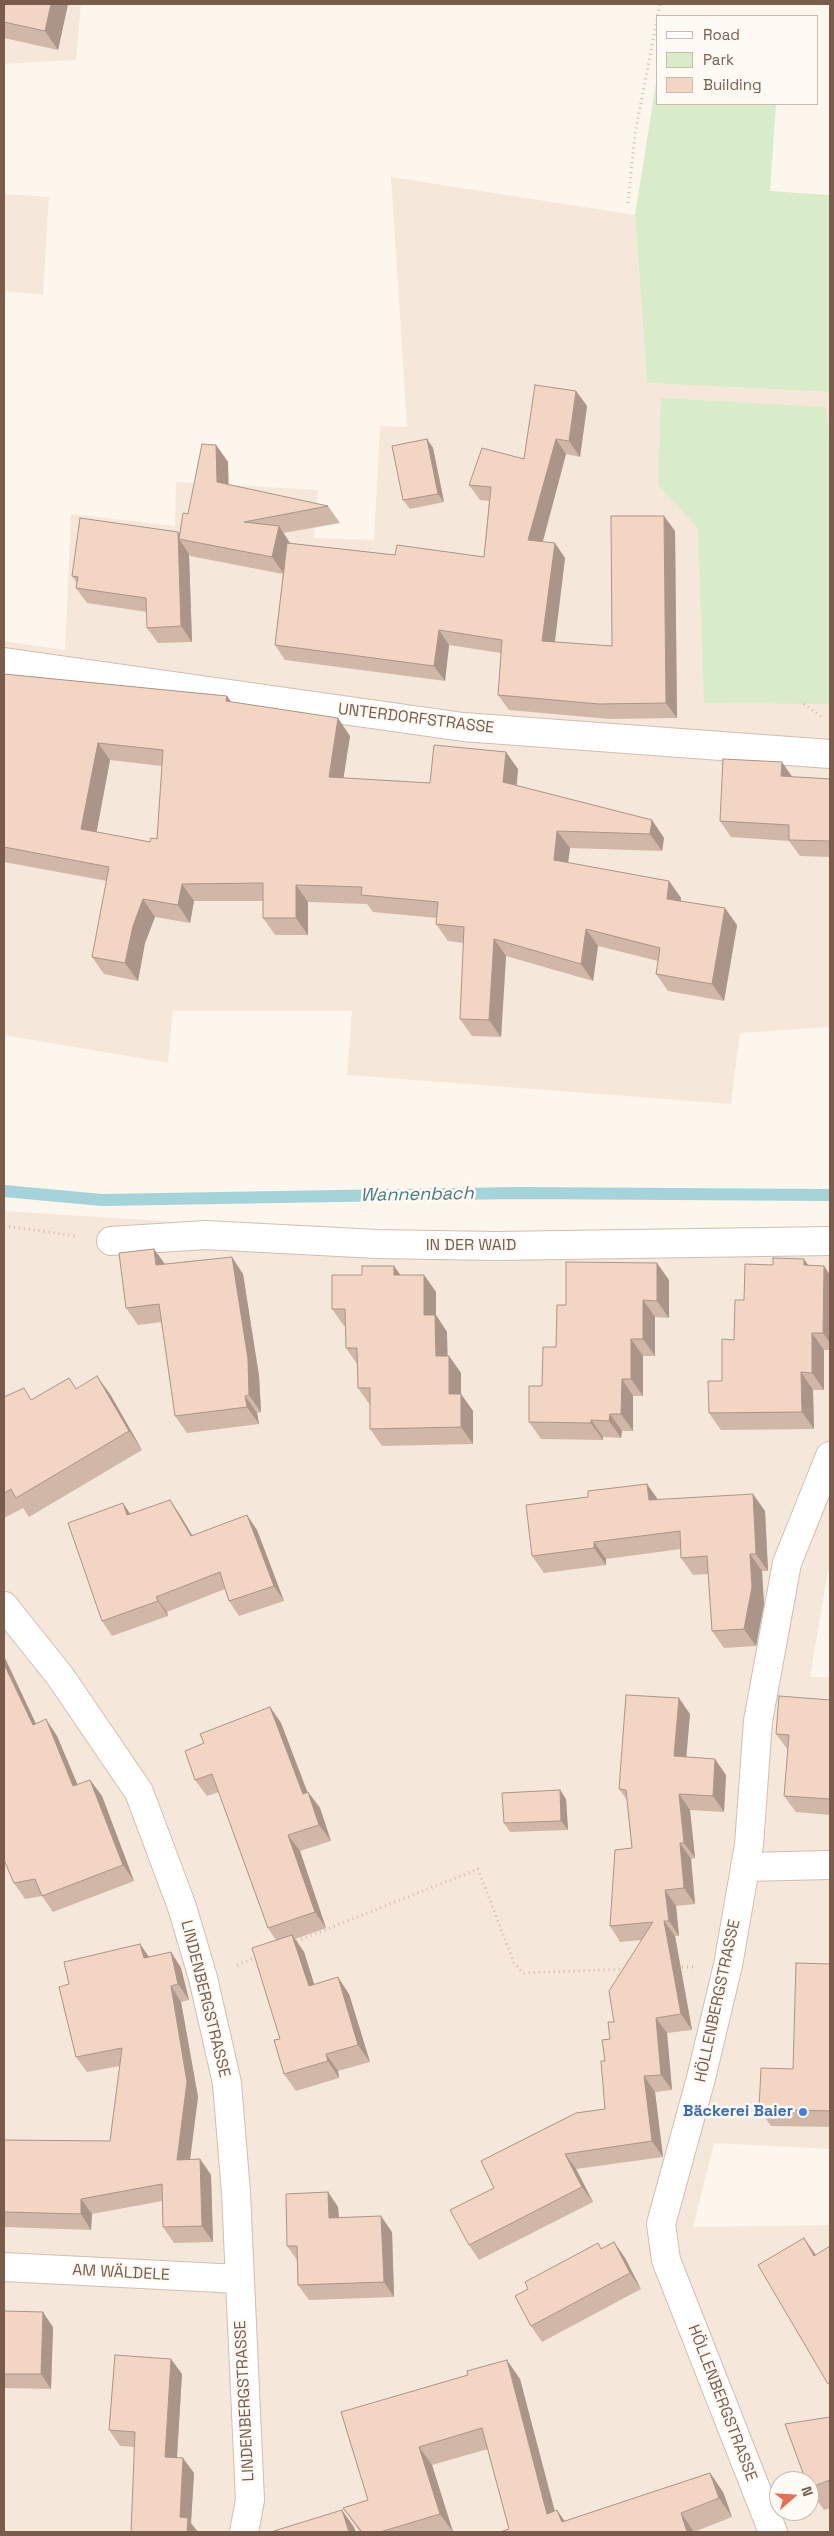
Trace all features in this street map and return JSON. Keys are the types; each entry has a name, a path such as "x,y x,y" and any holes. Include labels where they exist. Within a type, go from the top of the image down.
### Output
{"street":[{"name":"UNTERDORFSTRASSE","path":"4,662 463,727 830,754"},
{"name":"IN DER WAID","path":"111,1241 206,1235 377,1244 496,1246 830,1241"},
{"name":"HÖLLENBERGSTRASSE","path":"772,2532 666,2260 661,2224 701,2078 728,1965 745,1867 758,1721 787,1563 830,1456"},
{"name":"LINDENBERGSTRASSE","path":"4,1606 60,1676 139,1792 182,1907 203,1978 227,2083 236,2193 250,2500 244,2532"},
{"path":"745,1867 830,1865"},
{"name":"AM WÄLDELE","path":"4,2267 239,2279"}],"path":[{"path":"628,204 635,134 656,25"},
{"path":"804,704 824,719"},
{"path":"4,1226 111,1241"},
{"path":"286,1945 478,1869 514,1963 523,1973 630,1969"},
{"path":"203,1978 267,1952"},
{"path":"669,1968 728,1965"}],"shaded area":[{"path":"4,4 81,4 76,60 4,64"},
{"path":"391,177 635,215 647,383 830,392 830,1027 740,1033 731,1104 347,1075 352,1011 173,1011 168,1063 4,1035 4,641 65,650 71,514 175,526 176,482 318,490 314,538 374,540 380,426 407,427"},
{"path":"4,194 49,197 43,295 4,291"},
{"path":"4,1211 372,1234 830,1228 830,1571 828,1571 810,1677 830,1677 830,2149 714,2143 693,2227 830,2225 830,2532 4,2532"}],"green space":[{"path":"656,84 656,105 776,105 770,191 830,195 830,392 647,383 635,215"},
{"path":"661,398 826,407 830,450 830,704 704,703 698,528 658,485"}],"building":[{"path":"4,4 51,4 45,31 4,22"},
{"path":"535,385 576,391 569,441 556,439 528,540 555,543 542,641 612,646 611,516 664,516 666,703 599,704 498,695 502,640 439,630 434,666 275,645 287,543 395,555 397,545 484,557 491,487 469,485 482,448 524,459"},
{"path":"427,439 438,494 403,500 392,446"},
{"path":"202,444 216,445 217,482 328,506 244,522 279,526 272,557 179,539 183,513 188,514"},
{"path":"80,518 178,532 181,626 147,628 146,598 76,588 78,577 72,576"},
{"path":"4,674 227,696 226,701 338,718 329,777 430,783 434,745 506,752 503,782 652,820 650,834 557,831 554,860 669,881 667,899 725,908 712,984 656,974 660,948 586,929 581,964 494,939 489,1020 460,1019 464,927 436,924 438,902 361,895 362,887 296,885 296,918 263,918 263,883 182,884 178,905 143,899 133,926 125,963 92,957 109,867 4,847","holes":["98,743 163,750 157,839 151,838 150,842 81,829"]},
{"path":"723,759 782,762 781,776 830,779 830,841 789,840 789,825 720,821"},
{"path":"154,1249 156,1265 232,1257 248,1359 249,1395 245,1396 247,1407 175,1416 159,1304 126,1308 119,1253"},
{"path":"773,1258 804,1259 804,1265 824,1266 823,1333 812,1333 812,1373 801,1372 802,1412 709,1413 708,1381 722,1381 722,1339 734,1340 735,1300 744,1300 745,1264 773,1265"},
{"path":"566,1262 657,1263 657,1301 643,1300 643,1339 631,1339 631,1379 622,1379 621,1414 610,1414 609,1421 591,1420 591,1423 529,1422 529,1386 542,1386 543,1347 556,1347 557,1305 566,1305"},
{"path":"362,1266 394,1266 394,1275 424,1275 424,1315 435,1315 436,1356 449,1356 449,1394 461,1394 461,1427 370,1429 370,1388 358,1388 357,1348 346,1348 345,1309 332,1309 332,1275 362,1275"},
{"path":"97,1376 129,1431 16,1498 11,1489 4,1493 4,1397 24,1388 31,1400 69,1378 76,1389"},
{"path":"647,1484 649,1500 753,1494 756,1554 750,1554 752,1587 744,1629 712,1631 707,1556 681,1558 680,1531 594,1542 594,1548 532,1556 526,1505 588,1497 588,1491"},
{"path":"170,1500 191,1536 247,1515 274,1586 229,1601 220,1572 156,1597 158,1601 102,1621 68,1523 123,1503 127,1515"},
{"path":"4,1664 33,1725 46,1719 73,1786 90,1780 123,1865 42,1896 35,1879 14,1883 4,1860"},
{"path":"626,1695 679,1698 674,1756 715,1759 713,1796 679,1794 684,1843 680,1843 684,1888 665,1890 669,1921 664,1921 681,2014 656,2018 661,2075 644,2076 652,2141 565,2154 582,2187 469,2245 450,2210 494,2188 481,2161 576,2113 605,2109 601,2061 605,2061 602,2040 610,2039 608,2022 614,2022 609,1991 653,1922 610,1926 615,1850 632,1848 626,1790 619,1789"},
{"path":"779,1696 830,1700 830,1799 784,1796 789,1735 776,1734"},
{"path":"270,1707 303,1794 308,1792 319,1825 288,1835 315,1912 268,1928 212,1774 195,1780 185,1751 204,1743 200,1734"},
{"path":"560,1790 561,1821 504,1823 502,1793"},
{"path":"292,1935 309,1986 338,1977 358,2045 326,2054 328,2061 284,2074 274,2040 280,2039 252,1948"},
{"path":"140,1944 144,1958 171,1952 178,1984 171,1986 187,2082 177,2160 200,2159 202,2226 163,2227 162,2184 81,2199 81,2214 4,2212 4,2140 110,2141 122,2048 76,2057 59,1987 69,1984 64,1962"},
{"path":"796,1963 830,1964 830,2111 759,2109 761,2068 793,2069"},
{"path":"328,2192 329,2218 381,2216 384,2282 298,2285 297,2246 287,2246 286,2194"},
{"path":"804,2238 814,2256 830,2246 830,2383 828,2384 758,2265"},
{"path":"614,2242 630,2273 531,2326 515,2296 528,2289 525,2282 598,2243 601,2249"},
{"path":"4,2311 43,2312 41,2374 4,2374"},
{"path":"115,2355 171,2359 165,2457 183,2458 180,2517 188,2518 187,2532 131,2532 135,2432 109,2430"},
{"path":"507,2360 547,2514 557,2510 562,2522 710,2473 719,2498 681,2513 687,2532 500,2532 509,2529 482,2428 419,2447 440,2514 380,2532 362,2532 343,2508 368,2500 341,2412 468,2375 467,2371"},
{"path":"830,2417 830,2480 819,2484 819,2471 802,2471 785,2424"},
{"path":"342,2510 349,2532 274,2531"}],"waterway":[{"name":"Wannenbach","path":"4,1191 102,1200 516,1193 830,1195"}],"place":[{"name":"Bäckerei Baier","path":"803,2112"}]}
